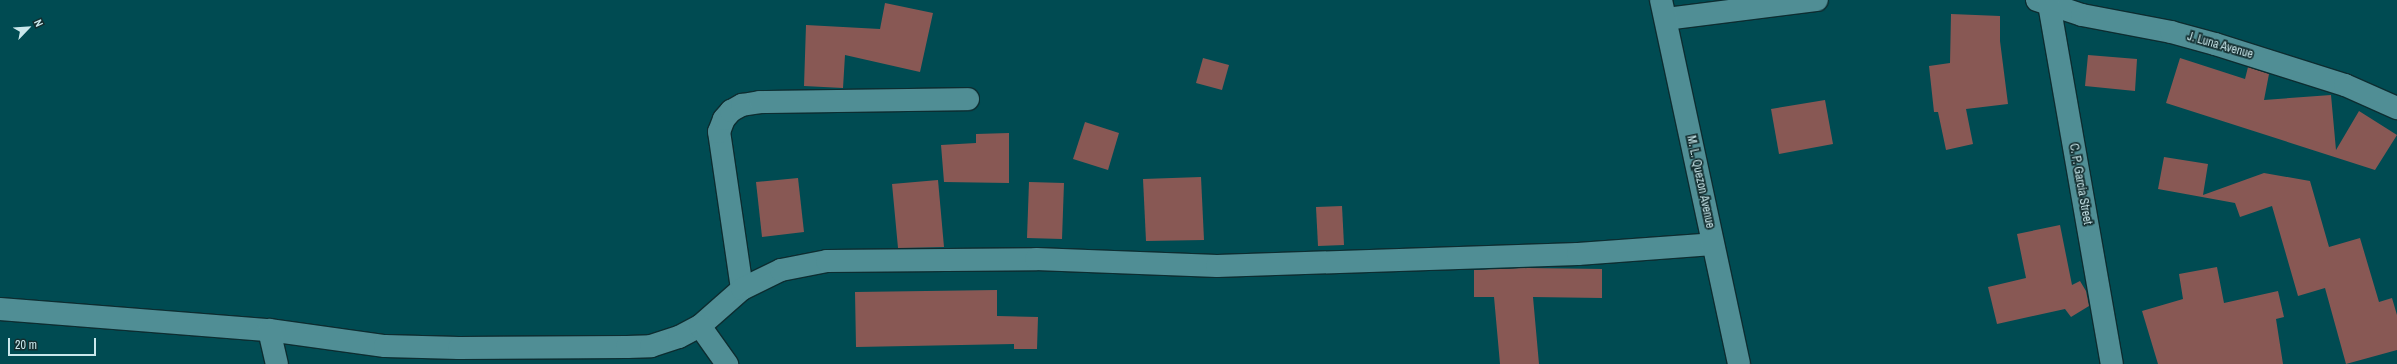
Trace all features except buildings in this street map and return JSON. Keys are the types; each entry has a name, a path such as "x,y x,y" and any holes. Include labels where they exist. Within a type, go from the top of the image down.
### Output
{"street":[{"path":"1663,9 1817,0"},
{"name":"J. Luna Avenue","path":"2043,2 2082,15 2171,32 2215,44 2345,85 2397,108"},
{"name":"C. P. Garcia Street","path":"2043,2 2112,364"},
{"name":"M. L. Quezon Avenue","path":"1663,9 1739,364"},
{"path":"742,289 719,132 724,119 731,111 742,105 760,102 968,99"},
{"path":"0,309 268,330 385,346 459,348 651,346 679,337 700,326 742,289 781,270 827,261 1036,260 1216,266 1570,254 1713,244"},
{"path":"700,326 727,364"},
{"path":"268,330 277,364"}]}
